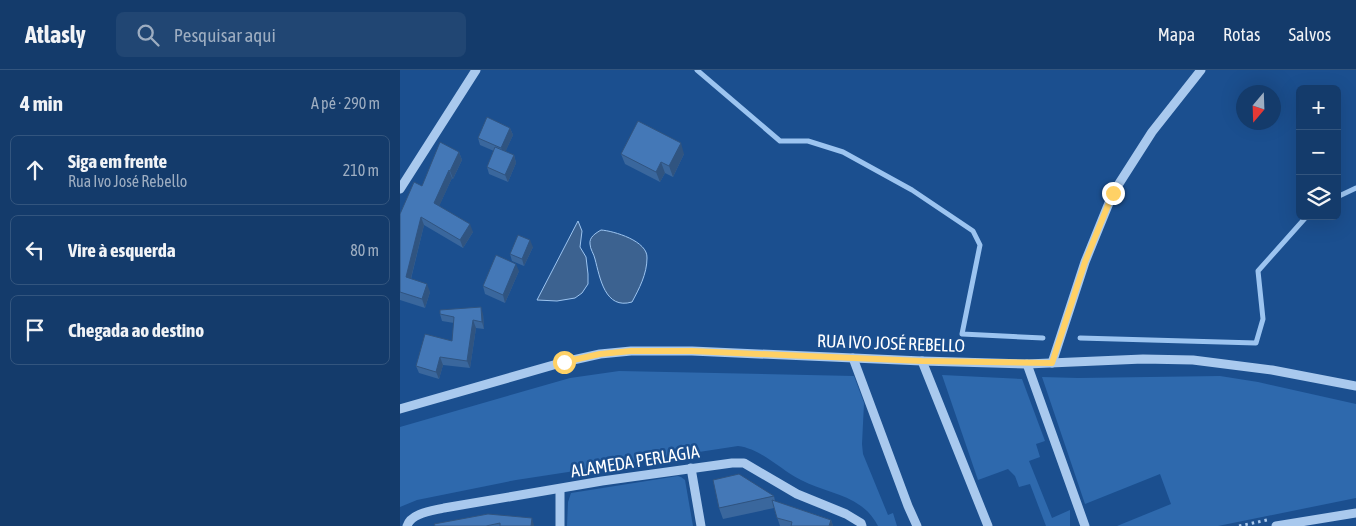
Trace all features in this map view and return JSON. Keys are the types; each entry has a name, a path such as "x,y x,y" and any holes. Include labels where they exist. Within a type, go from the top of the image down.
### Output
{"street":[{"path":"400,189 476,70"},
{"path":"1052,363 1085,262 1113,193 1152,132 1201,70"},
{"name":"RUA IVO JOSÉ REBELLO","path":"400,409 555,364 600,354 631,351 692,351 1027,364 1142,359 1193,360 1272,370 1356,386"},
{"path":"853,358 908,506 918,526"},
{"path":"922,361 988,526"},
{"path":"1027,364 1085,526"},
{"name":"ALAMEDA PERLAGIA","path":"407,526 408,522 420,514 444,508 732,463 744,463 797,494 846,514 861,525"},
{"path":"691,468 701,526"},
{"path":"560,489 560,526"},
{"path":"1276,526 1356,513"}],"shaded area":[{"path":"578,221 582,231 580,247 586,257 588,284 582,293 575,298 557,301 537,300"},
{"path":"601,230 614,232 629,238 646,252 647,264 644,276 632,302 623,303 616,301 605,291 590,244 592,237"},
{"path":"619,371 854,376 864,403 863,454 888,515 893,513 897,526 878,526 868,512 854,502 801,480 763,455 738,446 516,480 417,500 400,507 400,427 570,378"},
{"path":"942,375 1022,379 1045,441 1036,444 1040,457 1029,461 1052,518 1070,510 1070,526 1046,526 1030,484 1019,487 1015,476 1008,469 978,480"},
{"path":"1220,376 1258,382 1356,404 1356,498 1218,526 1117,526 1171,504 1160,474 1085,504 1042,377"},
{"path":"678,476 685,480 693,526 567,526 568,502 571,493"}],"building":[{"path":"487,117 510,128 501,148 478,138"},
{"path":"638,121 681,143 669,166 661,162 656,172 621,154"},
{"path":"440,142 459,152 434,203 470,224 460,240 421,217 406,277 427,284 422,299 400,292 400,214 414,182 422,186"},
{"path":"495,147 514,155 505,175 487,167"},
{"path":"518,235 530,240 522,259 510,254"},
{"path":"496,255 516,264 503,295 483,286"},
{"path":"481,307 482,322 473,320 467,361 440,357 436,372 416,366 425,334 452,341 454,317 440,314 440,310"},
{"path":"739,474 774,496 719,508 713,480"},
{"path":"772,500 831,520 829,526 791,526 792,522 777,518"},
{"path":"488,514 532,518 531,526 500,526 500,523 486,526 435,526 434,524"}],"waterway":[{"path":"697,70 780,141 808,141 843,152 912,190 973,231 980,245 962,334 1043,338"},
{"path":"1341,195 1356,188"},
{"path":"1080,338 1256,343 1263,319 1258,271 1303,220"}],"route":[{"path":"564,362 600,354 631,351 692,351 922,361 1052,363 1085,262 1113,193"}]}
